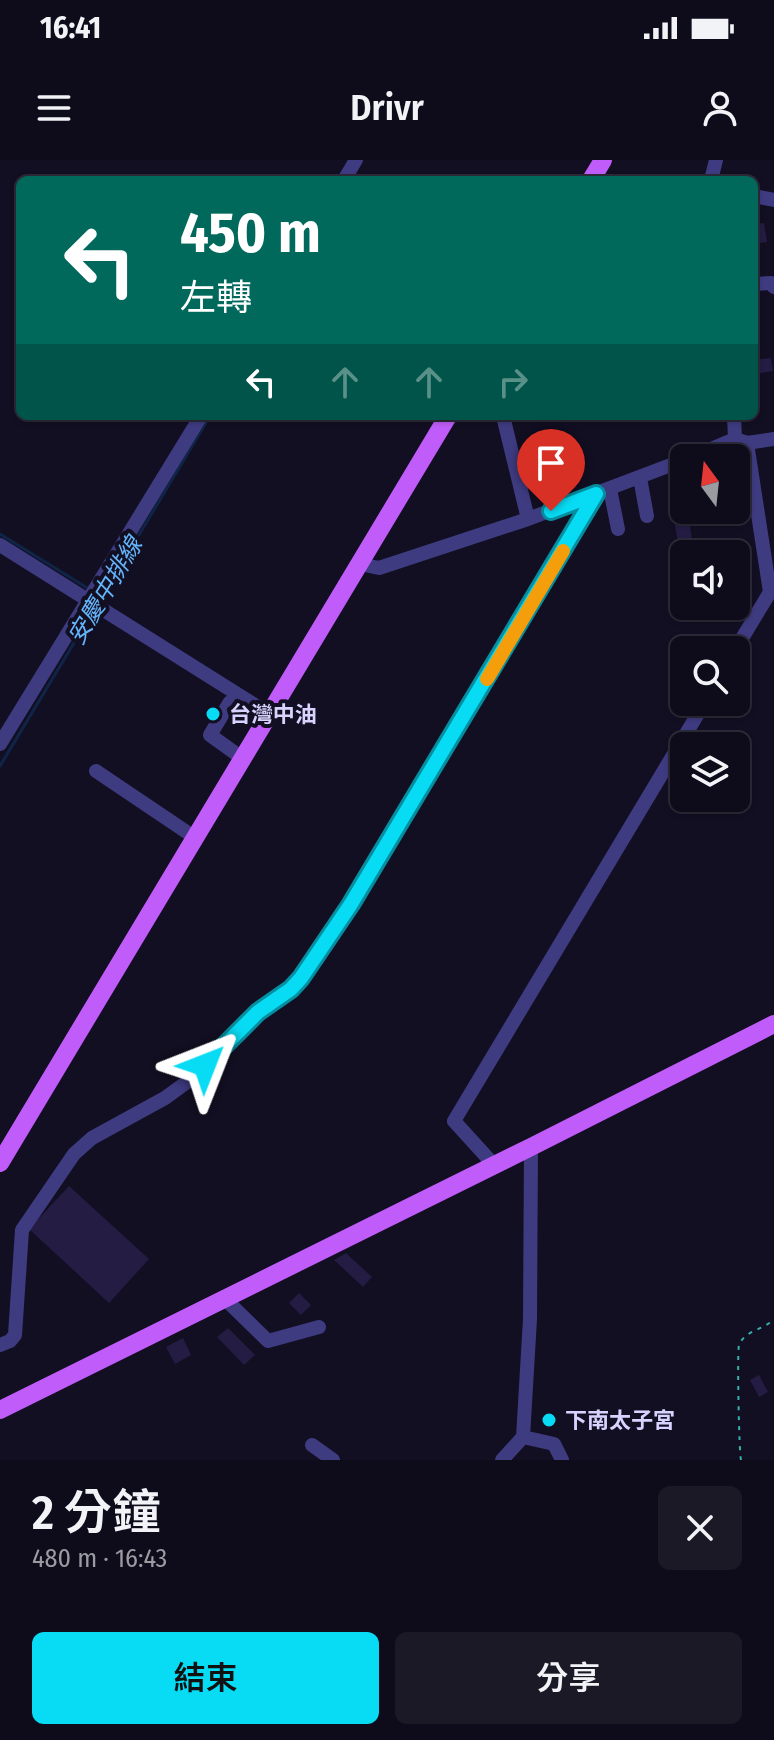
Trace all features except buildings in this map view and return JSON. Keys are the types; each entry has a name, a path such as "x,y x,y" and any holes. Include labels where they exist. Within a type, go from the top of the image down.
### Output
{"main road":[{"path":"0,1163 446,420"},
{"path":"0,1410 774,1024"}],"street":[{"path":"0,744 94,602 199,420"},
{"path":"504,420 528,519"},
{"path":"735,420 772,591 744,636"},
{"path":"732,444 774,439"},
{"path":"360,564 379,568 528,519 670,466"},
{"path":"640,478 647,516"},
{"path":"603,492 618,529"},
{"path":"0,1345 15,1335 22,1230 74,1154 92,1138 165,1098 187,1082 258,1012 291,989 301,978 351,904 603,492"},
{"path":"0,545 94,602 267,717"},
{"path":"242,758 210,735 230,702 267,717"},
{"path":"494,1165 454,1121 697,716"},
{"path":"96,771 194,837"},
{"path":"502,1460 523,1437 530,1319 531,1147"},
{"path":"225,1299 268,1341 319,1327"},
{"path":"523,1437 554,1444 562,1460"},
{"path":"312,1445 333,1460"}],"path":[{"path":"741,1460 738,1450 738,1345 747,1334 768,1327 774,1319"}],"waterway":[{"name":"安慶中排線","path":"99,602 208,420"},
{"path":"0,534 89,589"},
{"name":"安慶中排線","path":"0,766 95,608"}],"slow traffic":[{"path":"487,679 563,551"}],"place":[{"name":"台灣中油","path":"213,714"},
{"name":"下南太子宮","path":"549,1420"}],"route":[{"path":"205,1065 258,1012 291,989 301,978 351,904 596,494 551,511"}]}
